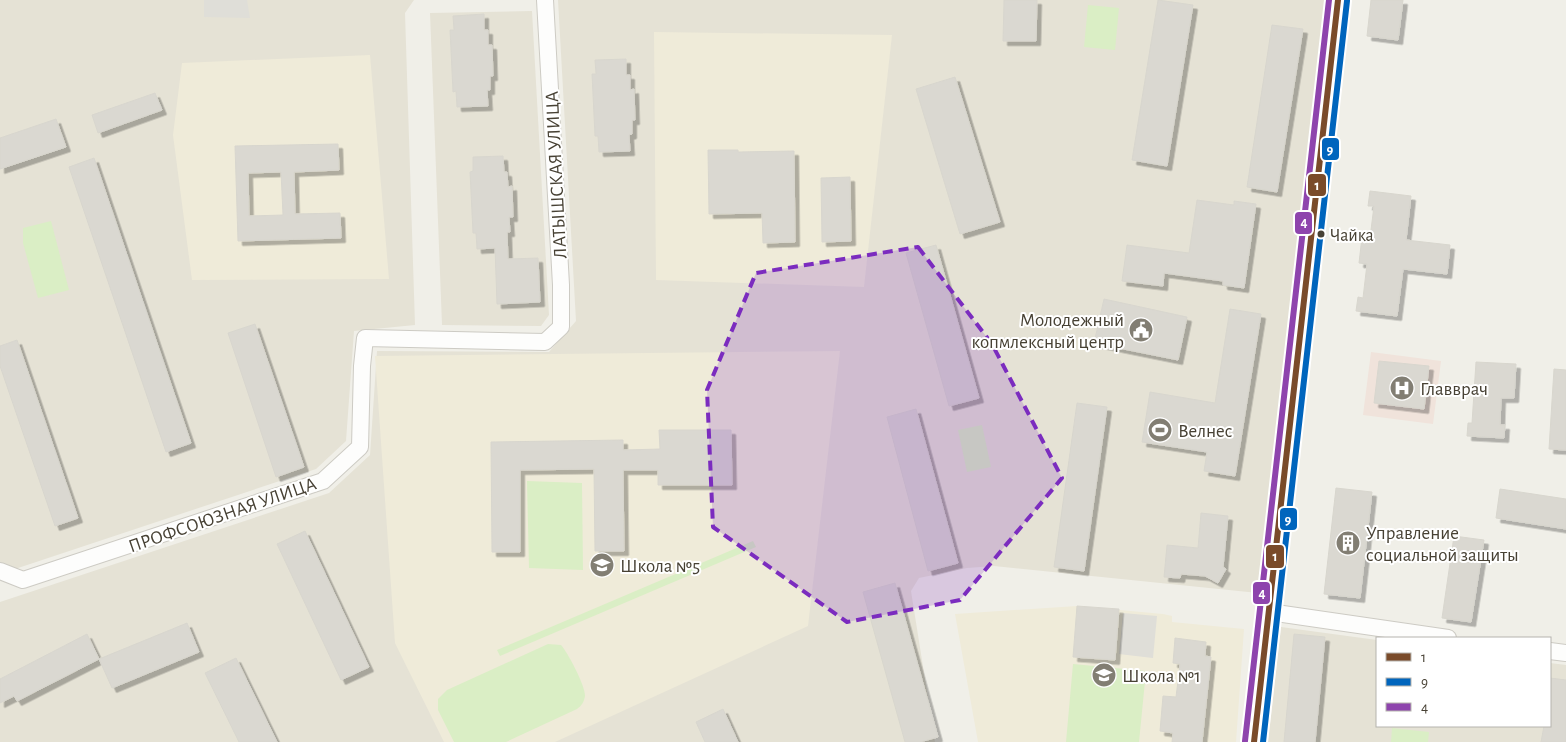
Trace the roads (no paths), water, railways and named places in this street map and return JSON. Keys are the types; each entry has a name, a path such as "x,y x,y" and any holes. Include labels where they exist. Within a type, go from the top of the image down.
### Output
{"street":[{"name":"ЛАТЫШСКАЯ УЛИЦА","path":"545,0 561,310 561,327 545,342"},
{"path":"1254,742 1338,0"},
{"name":"ПРОФСОЮЗНАЯ УЛИЦА","path":"0,571 24,580 322,481 360,447 362,366 366,338 545,342"},
{"path":"1269,612 1441,637"},
{"path":"1551,651 1566,653"}],"place":[{"name":"Чайка","path":"1321,234"},
{"name":"Молодежный копмлексный центр","path":"1141,330"},
{"name":"Главврач","path":"1402,388"},
{"name":"Велнес","path":"1160,430"},
{"name":"Управление социальной защиты","path":"1348,543"},
{"name":"Школа №5","path":"602,565"},
{"name":"Школа №1","path":"1104,675"}]}
